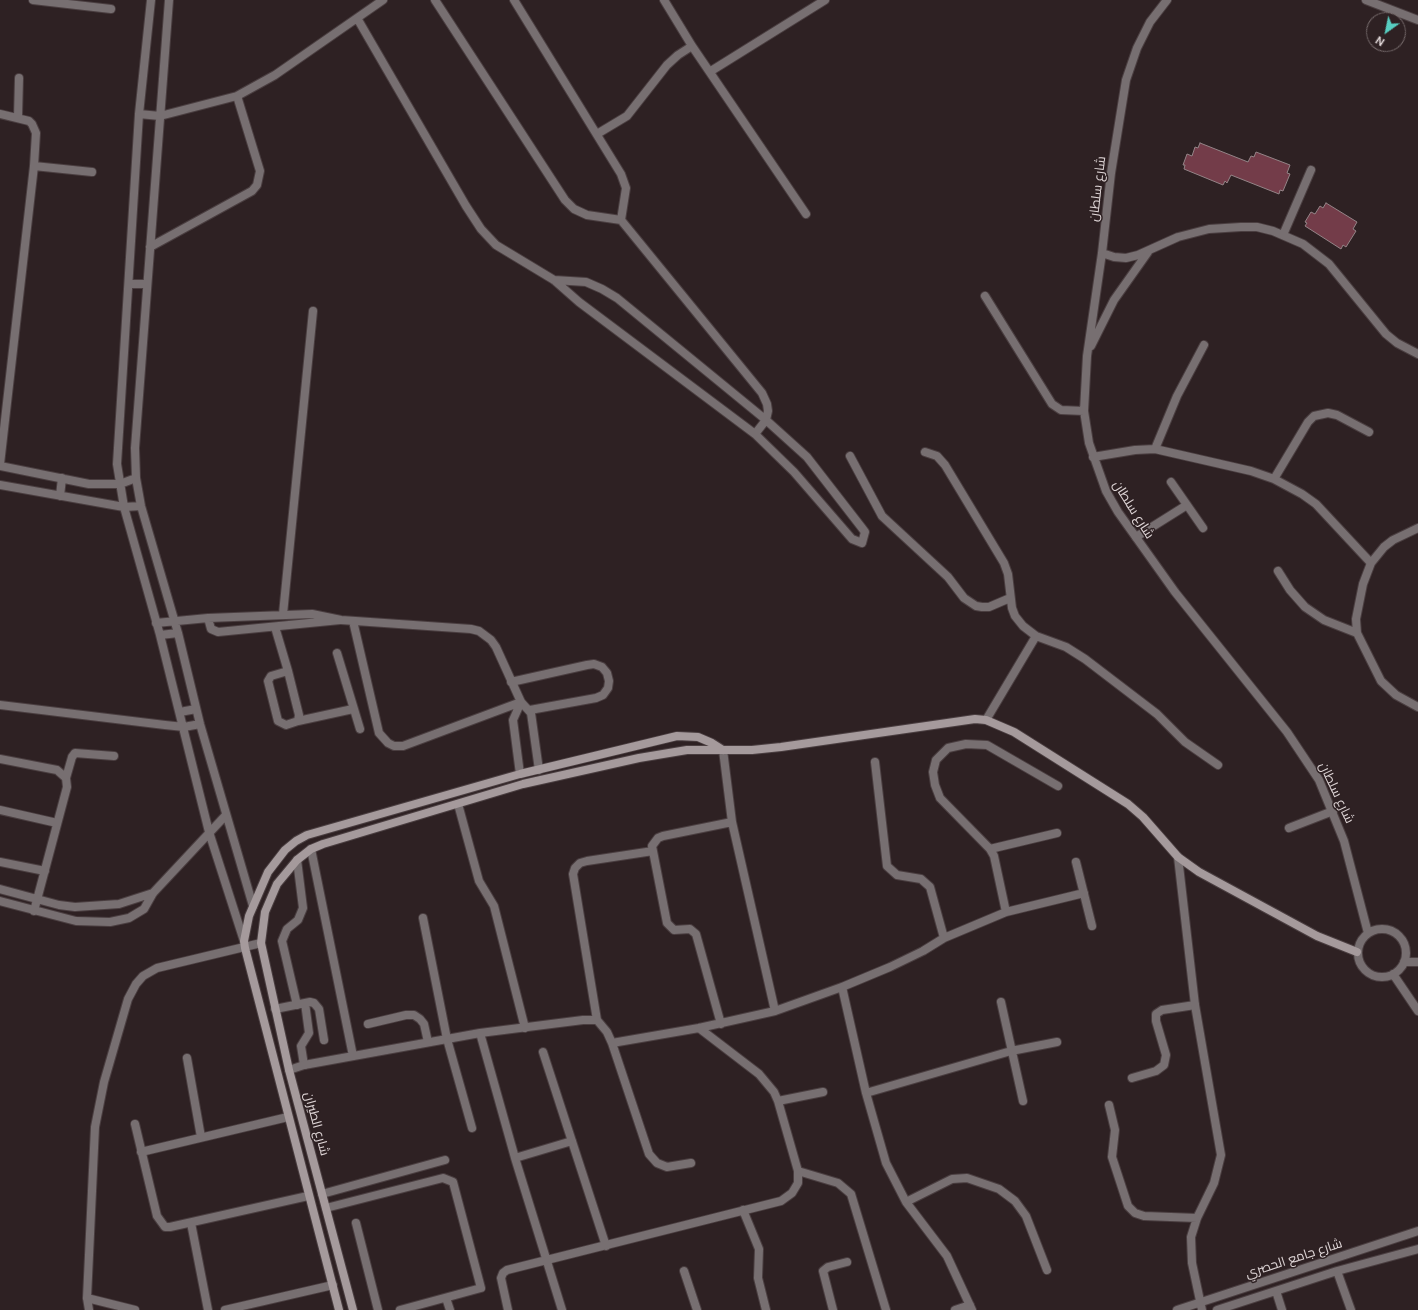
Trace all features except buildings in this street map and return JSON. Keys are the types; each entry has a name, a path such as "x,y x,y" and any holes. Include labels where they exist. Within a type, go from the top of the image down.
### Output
{"street":[{"path":"33,0 112,9"},
{"path":"150,0 139,114 117,457 124,508 184,727 208,832 245,944"},
{"path":"169,0 135,448 136,478 141,506 178,633 200,724 253,906"},
{"path":"139,114 160,116 237,96 274,75 383,0"},
{"path":"434,0 564,200 574,209 587,215 621,220 762,393 767,404 766,420 755,434"},
{"path":"514,0 621,174 626,188 621,220"},
{"path":"664,0 692,46 711,71 806,214"},
{"path":"711,71 825,0"},
{"name":"شارع سلطان","path":"1167,0 1150,22 1136,48 1126,80 1111,173 1102,254 1087,356 1084,411 1089,443 1106,490 1136,537 1175,592 1305,757 1319,780 1344,841 1368,933"},
{"path":"1366,0 1418,20"},
{"path":"357,18 481,229 496,245 554,280 580,302 755,434 794,472 852,539 862,542 865,532 807,457 766,420 617,298 602,288 586,282 554,280"},
{"path":"597,134 627,116 667,65 692,46"},
{"path":"18,117 19,78"},
{"path":"150,247 252,191 257,185 260,171 237,96"},
{"path":"0,114 18,117 29,121 35,128 34,166 0,465 89,484 120,484 136,478"},
{"path":"34,166 92,172"},
{"path":"1283,235 1311,170"},
{"path":"1102,254 1126,258 1138,255 1186,235 1225,227 1257,227 1283,235 1303,244 1329,264 1386,334 1397,343 1418,354"},
{"path":"1087,356 1114,300 1150,250"},
{"path":"128,284 147,284"},
{"path":"985,296 1052,404 1061,410 1084,411"},
{"path":"283,614 313,311"},
{"path":"1155,449 1177,396 1204,345"},
{"path":"1274,479 1308,422 1314,416 1328,413 1337,415 1369,432"},
{"path":"1093,457 1135,450 1155,449 1251,471 1274,479 1302,494 1316,504 1371,563"},
{"path":"925,452 937,456 945,465 1002,559 1008,574 1010,598 1015,616 1023,626 1036,636 1055,642 1081,656 1157,714 1185,742 1218,765"},
{"path":"850,456 882,516 948,577 964,598 976,606 989,607 1010,598"},
{"path":"60,496 62,478"},
{"path":"1171,482 1203,528"},
{"path":"0,485 124,508 141,506"},
{"path":"1136,537 1188,505"},
{"path":"1418,528 1393,540 1384,547 1371,563 1363,584 1358,604 1357,633 1381,681 1396,695 1418,707"},
{"path":"1278,570 1290,590 1305,607 1324,620 1357,633"},
{"path":"156,624 208,618 283,614 319,614 341,620 471,629 479,631 491,640 496,647 521,702 530,710 539,770"},
{"path":"208,618 211,629 218,632 341,620"},
{"path":"353,621 379,733 388,744 403,746 521,702"},
{"path":"275,627 299,715 298,721"},
{"path":"160,636 178,633"},
{"path":"1036,636 986,720 1014,732 1128,804 1143,817 1178,857 1204,875 1317,936 1357,952"},
{"path":"337,653 360,729"},
{"path":"511,682 587,664 594,664 602,667 607,673 609,681 608,688 603,694 596,698 530,710"},
{"path":"288,671 271,676 268,683 278,721 286,725 353,709"},
{"path":"521,702 513,720 520,774 523,784"},
{"path":"0,705 184,727 200,724"},
{"path":"180,712 196,709"},
{"name":"شارع الطيران","path":"353,1310 289,1070 261,943 263,920 270,898 286,871 297,860 311,849 331,841 523,784 639,758 687,750 781,747 962,720 986,720"},
{"path":"245,944 253,906 262,885 276,861 296,841 307,835 520,774 677,736 698,737 723,750 732,822 775,1011"},
{"path":"1006,912 996,862 990,849 940,798 935,785 933,772 936,760 948,748 966,744 987,745 1058,786"},
{"path":"34,911 67,787 66,778 72,757 75,753 114,756"},
{"path":"0,759 56,770 64,774 66,778"},
{"path":"875,762 888,866 897,875 921,879 930,887 944,938"},
{"path":"458,804 479,881 494,906 525,1028"},
{"path":"0,810 57,823"},
{"path":"1289,828 1333,811"},
{"path":"0,901 76,921 110,922 137,915 150,901 153,893 208,832 226,815"},
{"path":"721,1024 696,934 690,929 674,930 667,923 652,846 658,838 732,822"},
{"path":"990,849 1057,833"},
{"path":"311,849 353,1056"},
{"path":"653,851 580,863 575,868 573,874 597,1020 607,1032 612,1043 649,1154 656,1163 667,1167 691,1163"},
{"path":"1178,857 1195,1005 1221,1155 1214,1183 1197,1218 1191,1237 1190,1255 1201,1306"},
{"path":"297,860 303,908 298,920 287,929 282,942 309,1033 301,1046 304,1065"},
{"path":"0,862 45,871"},
{"path":"1076,862 1092,926"},
{"path":"0,889 60,905 87,907 119,904 153,893"},
{"path":"612,1043 721,1024 775,1011 842,987 908,959 944,938 1006,912 1084,893"},
{"path":"423,918 447,1039 472,1128"},
{"path":"1385,929 1397,934 1404,945 1406,954 1404,962 1393,974 1385,977 1377,977 1369,974 1363,968 1359,961 1357,952 1362,938 1368,933 1385,929"},
{"path":"89,1310 87,1298 95,1127 104,1082 128,999 136,984 143,976 157,968 245,944 261,943"},
{"name":"شارع الطيران","path":"245,944 308,1196 339,1310"},
{"path":"1404,962 1418,962"},
{"path":"1393,974 1418,1010"},
{"path":"842,987 866,1093 884,1157 894,1181 906,1202 947,1256 971,1308 955,1310"},
{"path":"275,1009 310,1002 318,1006 324,1040"},
{"path":"1001,1002 1023,1101"},
{"path":"1132,1078 1156,1071 1164,1065 1166,1055 1156,1021 1156,1014 1162,1010 1195,1005"},
{"path":"368,1024 406,1015 414,1015 424,1024 428,1042"},
{"path":"289,1070 304,1065 480,1033 583,1020 597,1020"},
{"path":"508,1310 501,1282 503,1273 507,1270 781,1201 792,1193 798,1183 798,1170 778,1101 767,1083 759,1074 699,1028"},
{"path":"480,1033 515,1158 562,1310"},
{"path":"866,1093 1011,1051 1057,1042"},
{"path":"543,1052 606,1246"},
{"path":"187,1058 201,1137"},
{"path":"778,1101 823,1092"},
{"path":"1108,1105 1114,1130 1112,1157 1128,1206 1135,1213 1144,1216 1197,1218"},
{"path":"141,1152 288,1117"},
{"path":"135,1124 160,1222 165,1227 191,1223 308,1196"},
{"path":"515,1158 572,1141"},
{"path":"322,1194 445,1160"},
{"path":"798,1170 838,1183 847,1189 850,1194 886,1310"},
{"path":"326,1208 443,1178 453,1182 481,1286 478,1290 400,1310"},
{"path":"906,1202 952,1179 967,1178 999,1189 1015,1201 1026,1216 1047,1270"},
{"path":"743,1210 759,1249 758,1278 766,1310"},
{"path":"191,1223 208,1310"},
{"path":"356,1223 378,1310"},
{"name":"شارع جامع الحصري","path":"1177,1310 1201,1306 1418,1231"},
{"name":"شارع جامع الحصري","path":"1217,1310 1337,1271 1418,1249"},
{"path":"833,1310 823,1271 828,1267 847,1262"},
{"path":"684,1271 697,1310"},
{"path":"1337,1271 1351,1310"},
{"path":"225,1310 333,1285"},
{"path":"1276,1291 1282,1310"},
{"path":"87,1298 135,1310"},
{"path":"446,1298 450,1310"},
{"path":"266,1301 268,1310"}]}
